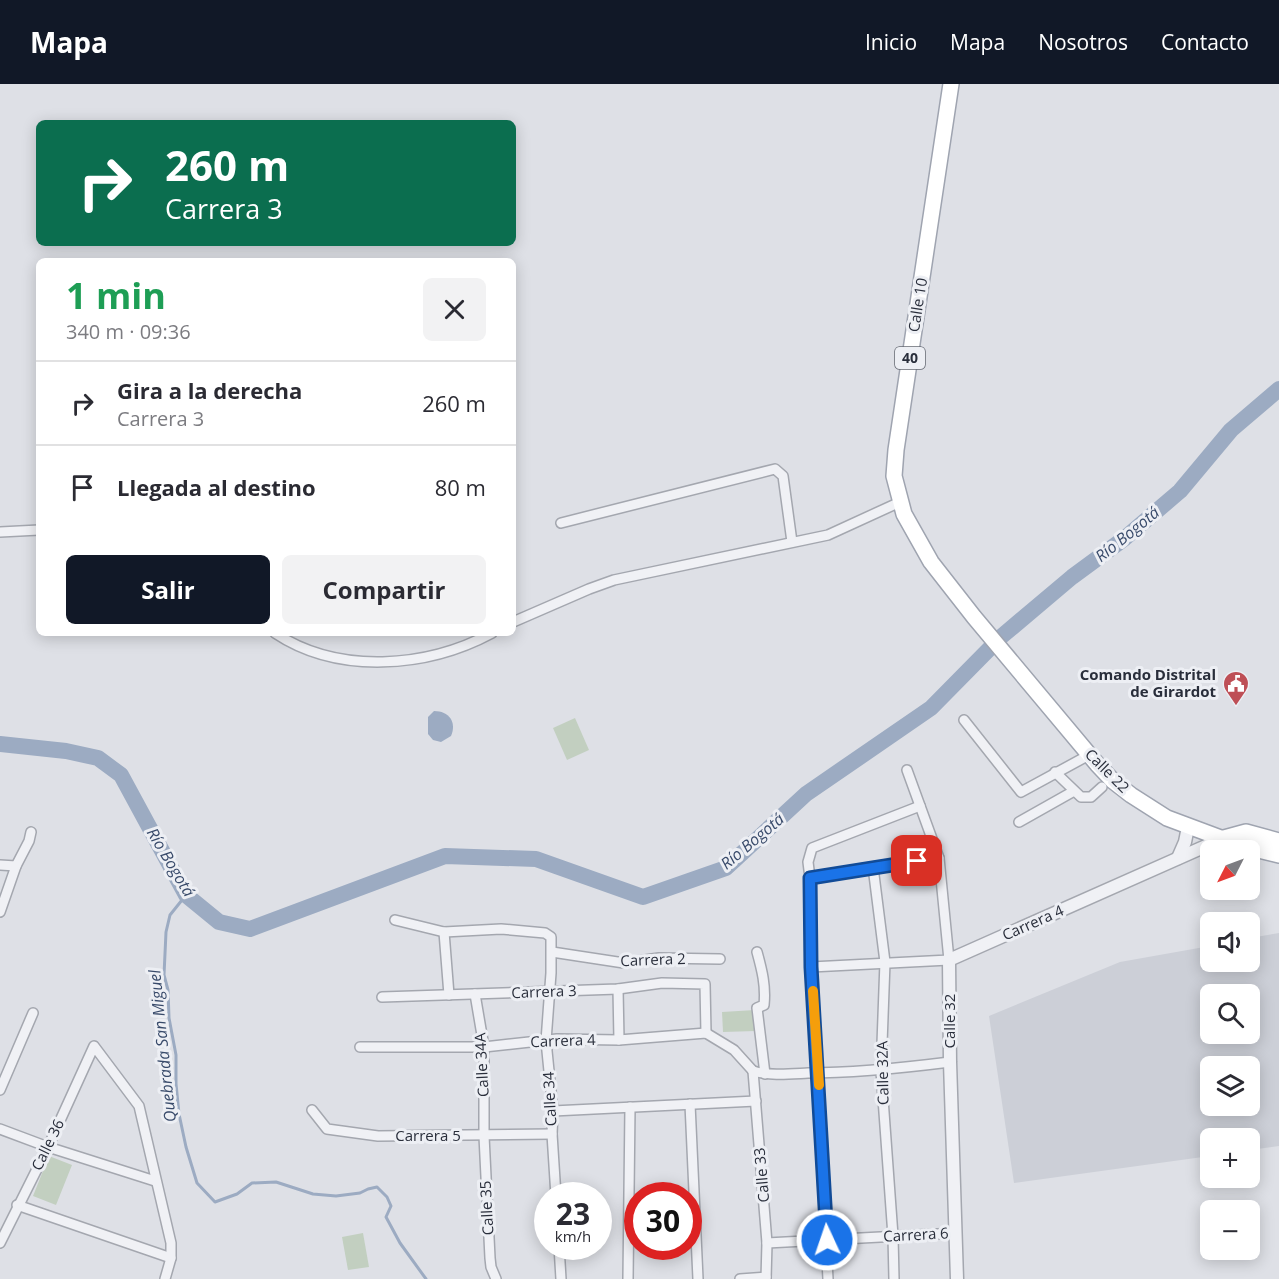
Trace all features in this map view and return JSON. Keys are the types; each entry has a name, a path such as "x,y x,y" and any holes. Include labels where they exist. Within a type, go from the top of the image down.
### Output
{"main road":[{"name":"Calle 10","path":"951,84 894,476 904,514 932,562 1017,668"},
{"name":"Calle 22","path":"1017,668 1089,755 1113,781 1131,795 1167,818 1188,827 1242,846 1279,855"},
{"name":"Calle 22","path":"1224,838 1246,832 1279,841"}],"street":[{"path":"561,523 775,469 783,476 792,542"},
{"path":"516,621 614,580 828,535 900,502"},
{"path":"0,532 36,530"},
{"path":"279,636 290,643 324,655 346,661 369,662 442,653 465,646 486,636"},
{"path":"964,720 1021,792 1089,755"},
{"name":"Calle 32","path":"907,770 939,858 949,960 957,1279"},
{"path":"1055,772 1081,797 1091,797 1102,787"},
{"path":"1019,822 1074,791"},
{"path":"828,1279 811,967 808,862 812,848 920,806"},
{"path":"1178,858 1188,827"},
{"path":"0,912 16,866 32,832"},
{"name":"Carrera 4","path":"811,967 949,960 1224,838"},
{"path":"810,878 939,858"},
{"path":"0,865 16,866"},
{"name":"Calle 32A","path":"873,867 885,962 881,1071 894,1279"},
{"path":"395,920 444,932 449,995"},
{"name":"Calle 34","path":"444,932 501,928 545,933 551,937 546,1041 553,1110 555,1182"},
{"name":"Carrera 2","path":"552,952 624,963 659,958 720,959"},
{"path":"757,952 765,987 764,1005 757,1008 765,1074"},
{"name":"Carrera 3","path":"382,997 705,984 706,1033"},
{"path":"618,989 619,1040"},
{"name":"Calle 34A","path":"475,994 484,1047 484,1136"},
{"path":"0,1090 33,1013"},
{"path":"706,1033 734,1050 753,1071 765,1074 881,1071 950,1062"},
{"name":"Carrera 4","path":"360,1047 484,1047 546,1041 619,1040 706,1033"},
{"name":"Calle 36","path":"0,1243 48,1147 94,1046 139,1106 155,1181"},
{"name":"Calle 33","path":"753,1071 767,1242 766,1278"},
{"path":"553,1110 756,1101"},
{"path":"690,1104 698,1279"},
{"path":"628,1279 630,1107"},
{"name":"Carrera 5","path":"312,1110 327,1129 378,1136 552,1134"},
{"path":"0,1128 48,1147 155,1181 171,1243 171,1258 165,1279"},
{"name":"Calle 35","path":"484,1136 490,1258 496,1279"},
{"path":"17,1205 171,1258"},
{"name":"Carrera 6","path":"767,1242 956,1233"},
{"path":"560,1260 561,1279"},
{"path":"740,1279 766,1278"}],"shaded area":[{"path":"1279,933 1279,1146 1260,1149 1260,1128 1200,1128 1200,1157 1014,1183 989,1016 1120,962 1200,948 1200,972 1260,972 1260,936"}],"green space":[{"path":"575,718 589,750 567,760 553,728"},
{"path":"755,1010 756,1031 723,1032 722,1012"},
{"path":"49,1156 72,1165 56,1205 33,1196"},
{"path":"363,1233 369,1267 348,1270 342,1237"}],"water":[{"path":"434,711 448,715 453,726 451,736 441,742 433,740 428,734 428,717"}],"waterway":[{"name":"Río Bogotá","path":"0,744 66,751 98,758 121,775 186,895 219,922 250,929 445,856 536,859 643,897 726,868 806,794 931,708 1002,636 1180,491 1231,430 1279,389"},
{"name":"Quebrada San Miguel","path":"186,895 170,915 166,932 164,975 176,1055 179,1114 197,1183 215,1202 237,1194 252,1183 276,1182 313,1194 336,1196 360,1193 377,1187 387,1197 391,1206 386,1217 400,1243 426,1279"}],"slow traffic":[{"path":"813,991 819,1085"}],"place":[{"name":"Comando Distrital de Girardot","path":"1236,707"}],"route":[{"path":"827,1240 811,967 810,878 917,861"}]}
